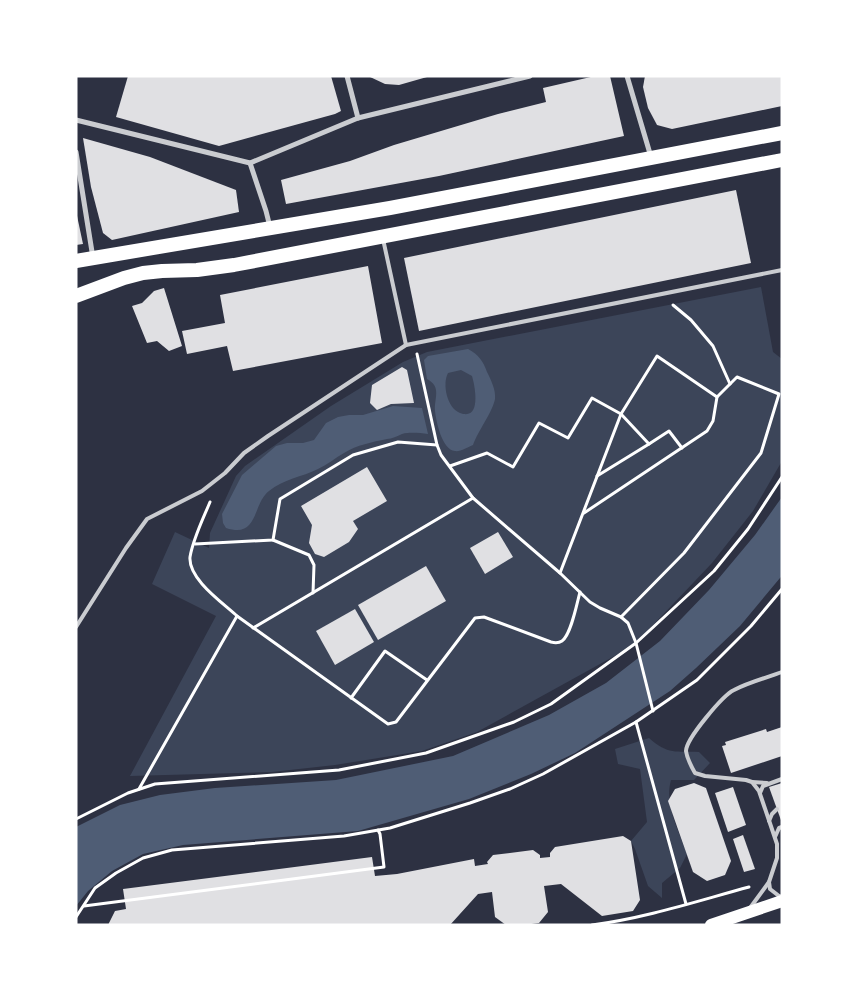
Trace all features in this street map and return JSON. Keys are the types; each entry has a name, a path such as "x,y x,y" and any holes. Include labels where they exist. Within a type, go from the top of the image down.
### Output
{"highway":[{"path":"76,261 390,208 782,133"},
{"path":"76,296 124,278 143,274 234,265 782,160"}],"main road":[{"path":"711,925 782,901"}],"street":[{"path":"347,76 358,118"},
{"path":"76,120 250,163 358,118 530,76"},
{"path":"627,76 650,157"},
{"path":"76,152 93,259"},
{"path":"250,163 270,229"}],"lane":[{"path":"383,237 406,345"},
{"path":"76,627 126,548 147,519 202,490 225,473 244,453 406,345 782,270"},
{"path":"769,783 705,776 695,773 686,750 690,740 722,699 733,690 782,672"},
{"path":"760,794 763,786 782,779"},
{"path":"752,782 760,794 775,839 777,858"},
{"path":"769,822 772,814 777,809"},
{"path":"775,839 776,833 782,827"},
{"path":"746,914 769,882 782,847"},
{"path":"769,882 770,889 782,897"}],"path":[{"path":"660,294 691,320 713,346 730,384"},
{"path":"415,344 437,445 441,455 473,498 580,592 600,608 621,617 628,623 636,643 653,711"},
{"path":"560,573 621,414 657,356 717,396"},
{"path":"583,514 707,431 713,421 717,396 737,377 779,394 760,453 684,553 621,617"},
{"path":"450,466 487,454 513,467 539,423 568,438 592,398 621,414 649,444"},
{"path":"597,476 669,431 682,448"},
{"path":"273,540 280,499 354,455 398,442 437,445"},
{"path":"225,473 210,503 190,558 192,570 199,581 237,616 388,724 396,722 471,622 479,617 484,617 551,642 561,642 568,633 580,592"},
{"path":"76,819 128,793 155,784 339,770 426,753 514,722 551,704 636,643 714,571 748,530 782,477"},
{"path":"253,628 473,498"},
{"path":"194,544 273,540 309,555 314,565 313,593"},
{"path":"76,917 96,888 116,873 143,858 172,850 334,837 378,830 461,806 510,789 586,752 653,711 697,680 751,626 782,590"},
{"path":"139,790 237,616"},
{"path":"351,698 385,651 428,680"},
{"path":"636,722 686,904"},
{"path":"84,906 384,867 378,830"},
{"path":"592,925 616,922 769,882"}],"shaded area":[{"path":"761,287 773,352 782,359 782,461 753,511 712,563 636,643 477,732 422,751 335,765 272,772 130,776 216,616 152,584 175,532 209,548 210,533 236,476 245,466 331,406 403,362 427,352"},
{"path":"468,349 482,361 493,385 495,399 491,409 473,445 462,450 455,451 450,449 443,441 435,411 436,389 432,382 427,379 424,360 428,356","holes":["461,370 472,376 475,394 474,407 472,412 467,414 460,413 449,401 446,378 448,373"]},
{"path":"393,406 422,408 428,434 402,434 349,450 312,472 274,487 264,497 250,525 244,529 226,528 223,523 222,514 242,475 276,446 314,440 326,423 338,417 363,415"},
{"path":"782,497 782,576 740,626 670,691 575,753 531,774 469,799 358,831 183,845 143,854 112,871 88,891 76,906 76,827 120,805 160,795 215,788 336,780 453,756 549,715 606,683 660,641 709,590 755,535"},
{"path":"649,738 667,750 699,752 710,763 694,780 671,780 669,799 687,854 680,868 662,883 662,898 648,886 631,841 647,822 640,769 618,764 615,749"}],"building":[{"path":"128,76 331,76 341,111 219,146 116,117"},
{"path":"368,76 427,77 399,85 385,84"},
{"path":"595,76 610,76 624,136 439,176 286,204 281,180 350,161 394,145 498,114 546,102 543,88"},
{"path":"645,76 782,76 782,106 672,129 657,125 648,108 643,87"},
{"path":"83,138 150,157 236,190 239,212 112,240 103,233 91,187"},
{"path":"736,190 751,263 419,331 404,258"},
{"path":"76,211 83,244 76,245"},
{"path":"368,266 382,343 233,371 227,346 187,354 182,331 225,323 220,295"},
{"path":"164,288 182,346 169,351 157,341 147,343 132,306 142,303 154,291"},
{"path":"402,367 407,370 414,403 391,404 377,410 370,403 372,385"},
{"path":"367,467 387,501 353,521 358,529 349,542 324,557 315,554 309,543 312,525 301,506"},
{"path":"498,532 513,557 485,574 470,548"},
{"path":"426,566 446,601 378,640 358,605"},
{"path":"355,609 374,642 335,665 316,631"},
{"path":"782,727 782,756 731,773 722,746 726,745 725,742 766,729 767,732"},
{"path":"694,783 706,788 731,861 725,875 707,881 693,872 668,801 675,789"},
{"path":"782,783 782,823 769,787"},
{"path":"733,787 746,825 728,832 715,793"},
{"path":"743,835 755,869 744,872 733,839"},
{"path":"623,836 631,841 640,900 633,911 602,916 561,884 544,886 548,912 539,923 524,925 506,925 495,917 492,892 478,894 450,925 108,925 115,911 126,909 123,889 372,857 375,876 397,874 474,859 475,866 488,864 487,862 493,855 533,850 540,855 540,858 550,857 550,853 555,847"}]}
